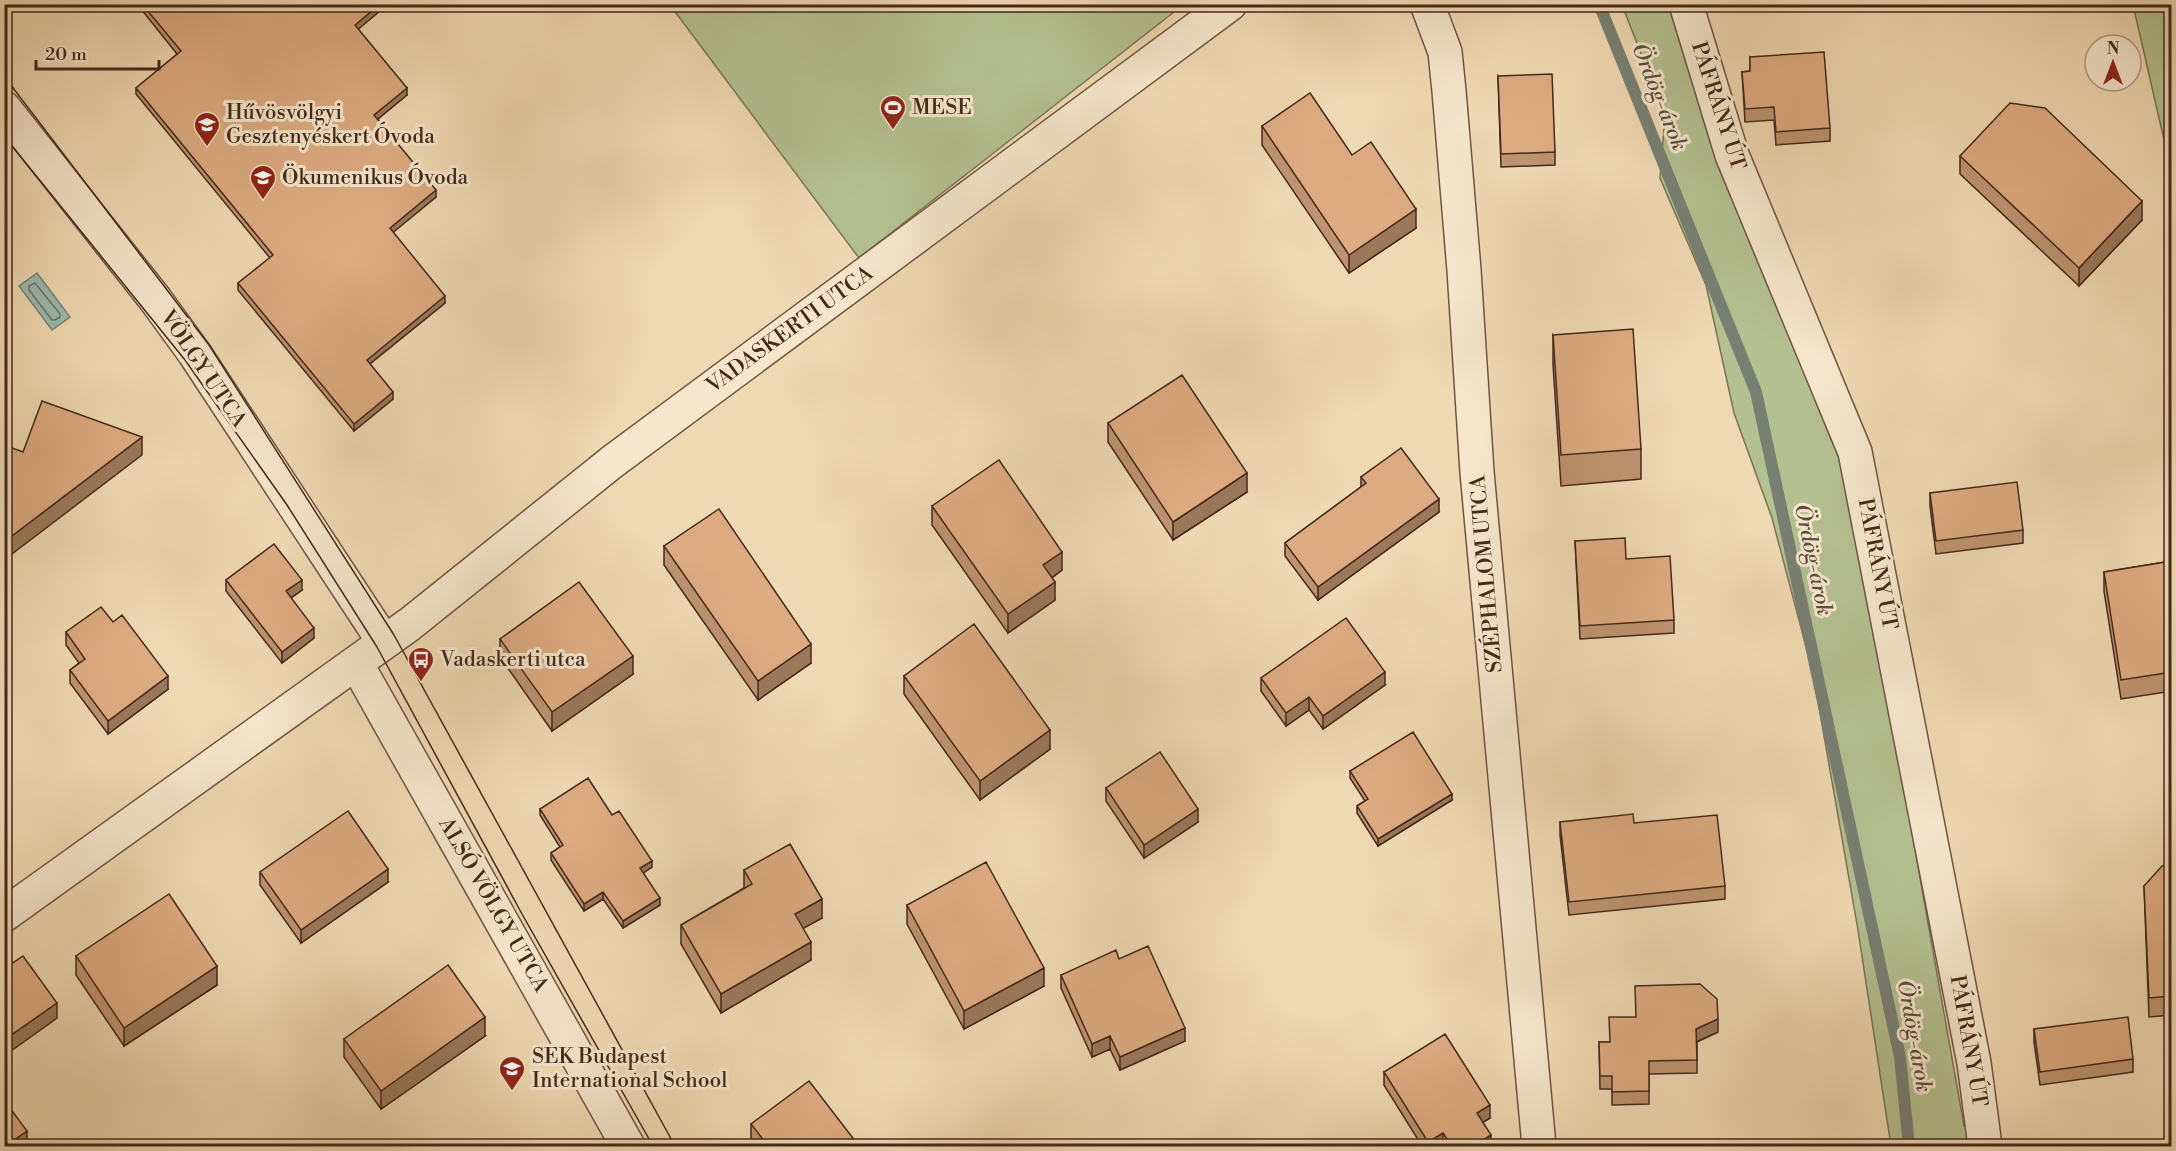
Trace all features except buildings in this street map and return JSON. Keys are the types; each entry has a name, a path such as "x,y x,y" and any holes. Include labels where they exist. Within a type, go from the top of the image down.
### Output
{"street":[{"name":"VADASKERTI UTCA","path":"4,915 417,618 612,462 1230,4"},
{"name":"SZÉPHALOM UTCA","path":"1427,4 1445,52 1449,92 1464,270 1477,472 1539,1146"},
{"name":"PÁFRÁNY ÚT","path":"1686,4 1732,155 1855,452 1974,1063 1984,1146"},
{"name":"VÖLGY UTCA","path":"4,108 155,299 195,354 384,642"},
{"name":"ALSÓ VÖLGY UTCA","path":"356,663 628,1146"}],"green space":[{"name":"MESE","path":"670,5 1183,5 859,258"},
{"path":"1622,5 1672,5 1843,462 1899,759 1964,1126 1976,1124 1977,1146 1891,1146 1858,930 1813,673 1772,518 1734,413 1706,285 1660,178 1665,115"},
{"path":"2133,5 2171,5 2171,170 2143,48 2143,33 2139,33"}],"water":[{"path":"37,273 70,317 52,330 19,286"}],"waterway":[{"name":"Ördög-árok","path":"1599,4 1756,392 1900,1057 1909,1146"}],"tram line":[{"path":"4,76 209,345 394,635 675,1146"},
{"path":"4,136 185,360 287,505 377,647 522,914 653,1146"}],"place":[{"name":"MESE","path":"893,131"},
{"name":"Hűvösvölgyi Gesztenyéskert Óvoda","path":"207,148"},
{"name":"Ökumenikus Óvoda","path":"263,201"},
{"name":"Vadaskerti utca","path":"421,683"},
{"name":"SEK Budapest International School","path":"512,1092"}]}
